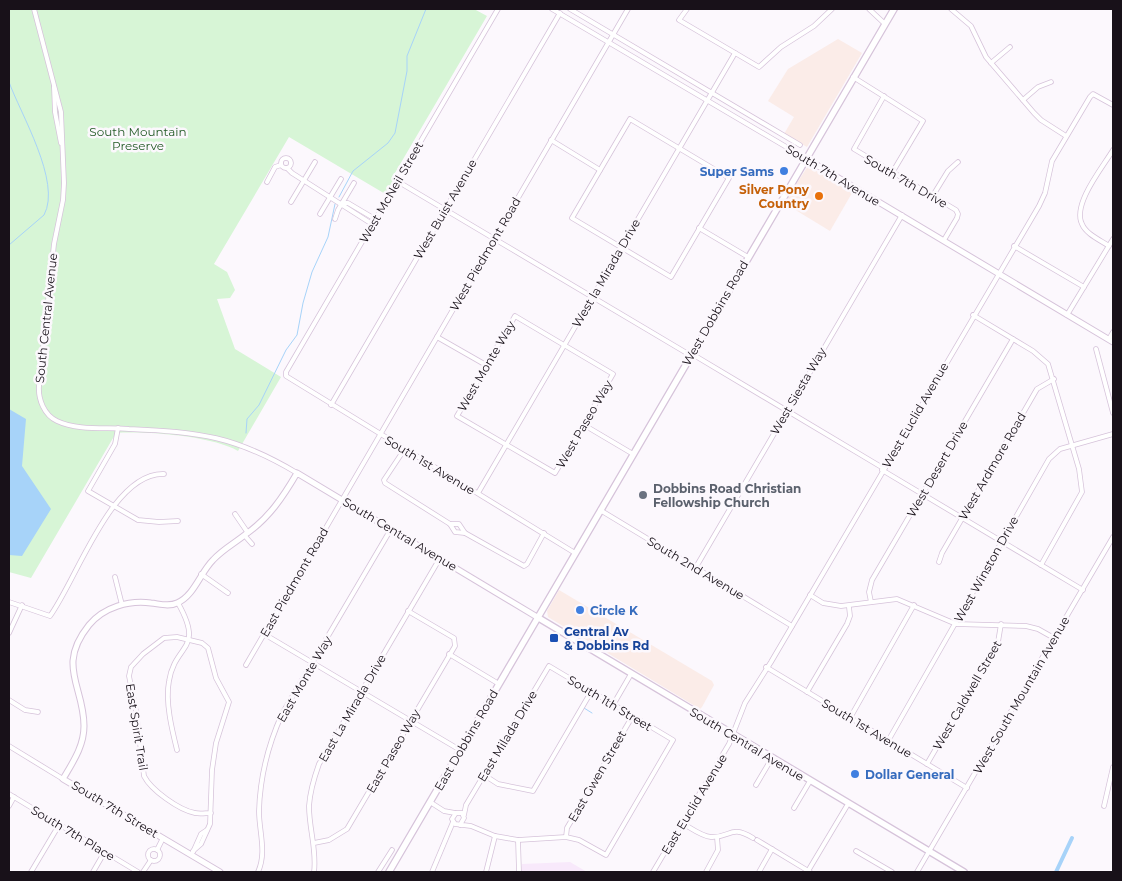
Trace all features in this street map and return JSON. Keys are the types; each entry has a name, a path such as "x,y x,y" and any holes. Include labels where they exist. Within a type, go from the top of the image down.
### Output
{"main road":[{"name":"West Dobbins Road","path":"537,617 894,9"},
{"name":"South Central Avenue","path":"537,617 964,872"},
{"name":"East Dobbins Road","path":"389,872 537,617"}],"street":[{"name":"South Central Avenue","path":"34,9 54,87 55,112 61,143 64,200 54,244 39,386 40,400 48,415 58,422 76,426 172,431 219,437 264,454 537,617"},
{"name":"West McNeil Street","path":"286,376 286,372 498,9"},
{"name":"South 7th Avenue","path":"552,9 902,215 1111,341"},
{"path":"568,18 572,9"},
{"name":"South 7th Avenue","path":"572,9 800,145"},
{"name":"West Piedmont Road","path":"342,499 628,9"},
{"path":"686,9 679,20 759,67 781,48 814,26 832,9"},
{"path":"869,9 885,24"},
{"path":"951,9 971,26 991,63 1041,120 1066,136"},
{"name":"West Buist Avenue","path":"331,405 560,13"},
{"path":"991,63 1010,46"},
{"name":"West la Mirada Drive","path":"478,493 735,53"},
{"path":"853,77 923,120 892,173"},
{"path":"1023,100 1038,87 1051,82"},
{"name":"West Euclid Avenue","path":"733,735 745,704 766,667 792,626 882,469 1042,199 1052,161 1066,136 1093,94 1113,105"},
{"name":"South 7th Drive","path":"884,96 854,149 958,214 944,240"},
{"path":"630,120 679,149 729,178 670,277 572,218 630,120"},
{"path":"551,140 600,170"},
{"path":"1109,246 1086,230 1079,215 1082,200 1113,150"},
{"path":"267,182 276,167 281,165 282,160 288,159 291,163 288,168"},
{"path":"291,202 315,162"},
{"path":"932,197 948,171 958,162"},
{"path":"281,165 372,224"},
{"path":"320,214 341,178"},
{"path":"397,181 787,410 1082,590"},
{"path":"335,219 338,210 354,183"},
{"path":"343,204 375,219"},
{"name":"West Siesta Way","path":"696,567 902,215"},
{"path":"699,228 748,257"},
{"path":"1067,315 1113,240"},
{"path":"1014,246 1084,287"},
{"path":"973,315 1044,359 1054,379 1080,469 1082,492 1041,565"},
{"name":"West Monte Way","path":"506,444 457,416 486,365 515,316 564,345"},
{"path":"1111,341 1113,332"},
{"path":"437,337 486,365"},
{"name":"West Desert Drive","path":"871,602 869,592 872,580 1013,339"},
{"name":"West Paseo Way","path":"506,444 555,473 614,374 564,345"},
{"path":"1096,348 1113,413"},
{"name":"South 1st Avenue","path":"286,376 575,553"},
{"name":"West Ardmore Road","path":"939,562 962,518 1037,389 1054,379"},
{"path":"584,425 633,454"},
{"path":"118,428 115,444 88,492 130,517 145,522 178,520"},
{"name":"West Winston Drive","path":"888,741 1049,459 1060,449 1113,434"},
{"path":"404,450 384,480 387,486 450,524 455,532 465,532"},
{"path":"63,779 78,754 83,734 83,718 72,676 75,650 91,623 110,609 122,605 147,602 166,606 178,603 186,598 201,574 221,552 247,534 275,508 297,473"},
{"path":"9,602 50,616 113,507 127,489 139,480 156,474 164,474"},
{"name":"East Piedmont Road","path":"246,666 342,499"},
{"name":"South 2nd Avenue","path":"600,510 792,626"},
{"path":"235,514 252,544"},
{"path":"450,524 459,524 465,532 520,566 527,564 544,533"},
{"name":"East Monte Way","path":"258,872 263,851 259,811 266,760 282,714 391,529"},
{"name":"West South Mountain Avenue","path":"917,872 1113,537"},
{"name":"East La Mirada Drive","path":"314,872 314,843 310,806 314,778 319,764 440,558"},
{"path":"201,574 228,593"},
{"path":"115,577 122,605"},
{"path":"810,595 826,604 849,607 897,599 956,624 1001,624 1033,627 1054,638"},
{"path":"177,750 168,687 172,670 188,640 187,622 178,603"},
{"path":"850,718 914,605"},
{"path":"9,633 22,606"},
{"path":"807,692 847,624 850,616 849,607"},
{"name":"East Paseo Way","path":"314,843 338,836 347,829 456,642 454,638 408,611"},
{"name":"West Caldwell Street","path":"927,764 998,642 1001,624"},
{"path":"264,634 460,750"},
{"name":"East Spirit Trail","path":"188,640 164,638 156,643 131,667 129,676 136,711 142,763 148,785 188,810 211,813"},
{"path":"188,640 202,643 208,648 216,678 229,702 216,743 211,785 210,824 201,844 192,853"},
{"path":"449,654 499,684"},
{"name":"South 1th Street","path":"549,666 673,740 606,855 580,840 566,837"},
{"name":"East Milada Drive","path":"453,821 457,813 466,805 549,666"},
{"name":"South 1st Avenue","path":"766,667 967,788"},
{"path":"613,705 631,674"},
{"path":"484,775 498,784 533,791 591,692"},
{"path":"9,700 25,710 38,712"},
{"name":"East Gwen Street","path":"566,837 567,828 632,717"},
{"name":"East Euclid Avenue","path":"653,872 733,735"},
{"name":"South 7th Street","path":"9,746 163,838 192,853 220,872"},
{"path":"756,785 772,758"},
{"path":"1104,806 1113,767"},
{"path":"794,808 810,781"},
{"name":"South 7th Place","path":"9,794 138,872"},
{"path":"9,806 14,797"},
{"path":"430,802 444,811 459,825 471,826 495,836 518,840 566,837"},
{"path":"682,823 702,835 717,837 735,828 809,872 848,804"},
{"name":"East Milada Drive","path":"459,825 464,817 466,805"},
{"path":"444,811 457,813 464,817 471,826"},
{"path":"432,872 453,821"},
{"path":"31,872 59,825"},
{"path":"449,834 459,825"},
{"path":"486,872 495,836"},
{"path":"706,872 718,850 717,837"},
{"path":"143,872 151,860 159,857 157,850 163,838"},
{"path":"518,840 519,872"},
{"path":"759,872 772,849"},
{"path":"151,860 148,855 149,851 157,850"},
{"path":"378,872 392,850"},
{"path":"856,851 892,872"},
{"path":"93,872 104,853"},
{"path":"386,859 394,864"}],"shaded area":[{"path":"838,39 862,53 807,147 784,134 794,117 768,101 788,69"},
{"path":"808,166 852,193 830,231 784,203"},
{"path":"559,590 712,681 714,685 702,707 700,709 548,617 547,611"},
{"path":"570,862 587,872 522,872 522,864"}],"green space":[{"name":"South Mountain Preserve","path":"9,9 474,9 487,16 392,178 396,181 387,195 289,137 214,264 227,272 235,290 230,298 217,299 235,349 281,377 238,451 227,446 196,438 144,433 116,433 31,578 9,572"}],"water":[{"path":"9,409 26,419 22,466 51,509 22,556 9,555"}],"waterway":[{"path":"339,197 353,171 388,143 395,133 407,71 407,56 426,9"},
{"path":"9,37 9,51"},
{"path":"9,82 37,148 48,185 48,201 44,215 9,245"},
{"path":"246,433 247,419 259,405 286,350 297,335 303,303 312,272 328,237 335,204"},
{"path":"584,708 592,713"},
{"path":"1056,872 1072,838"}],"place":[{"name":"Super Sams","path":"784,171"},
{"name":"Silver Pony Country","path":"819,196"},
{"name":"Dobbins Road Christian Fellowship Church","path":"643,495"},
{"name":"Circle K","path":"580,610"},
{"name":"Central Av & Dobbins Rd","path":"554,638"},
{"name":"Dollar General","path":"855,774"}]}
